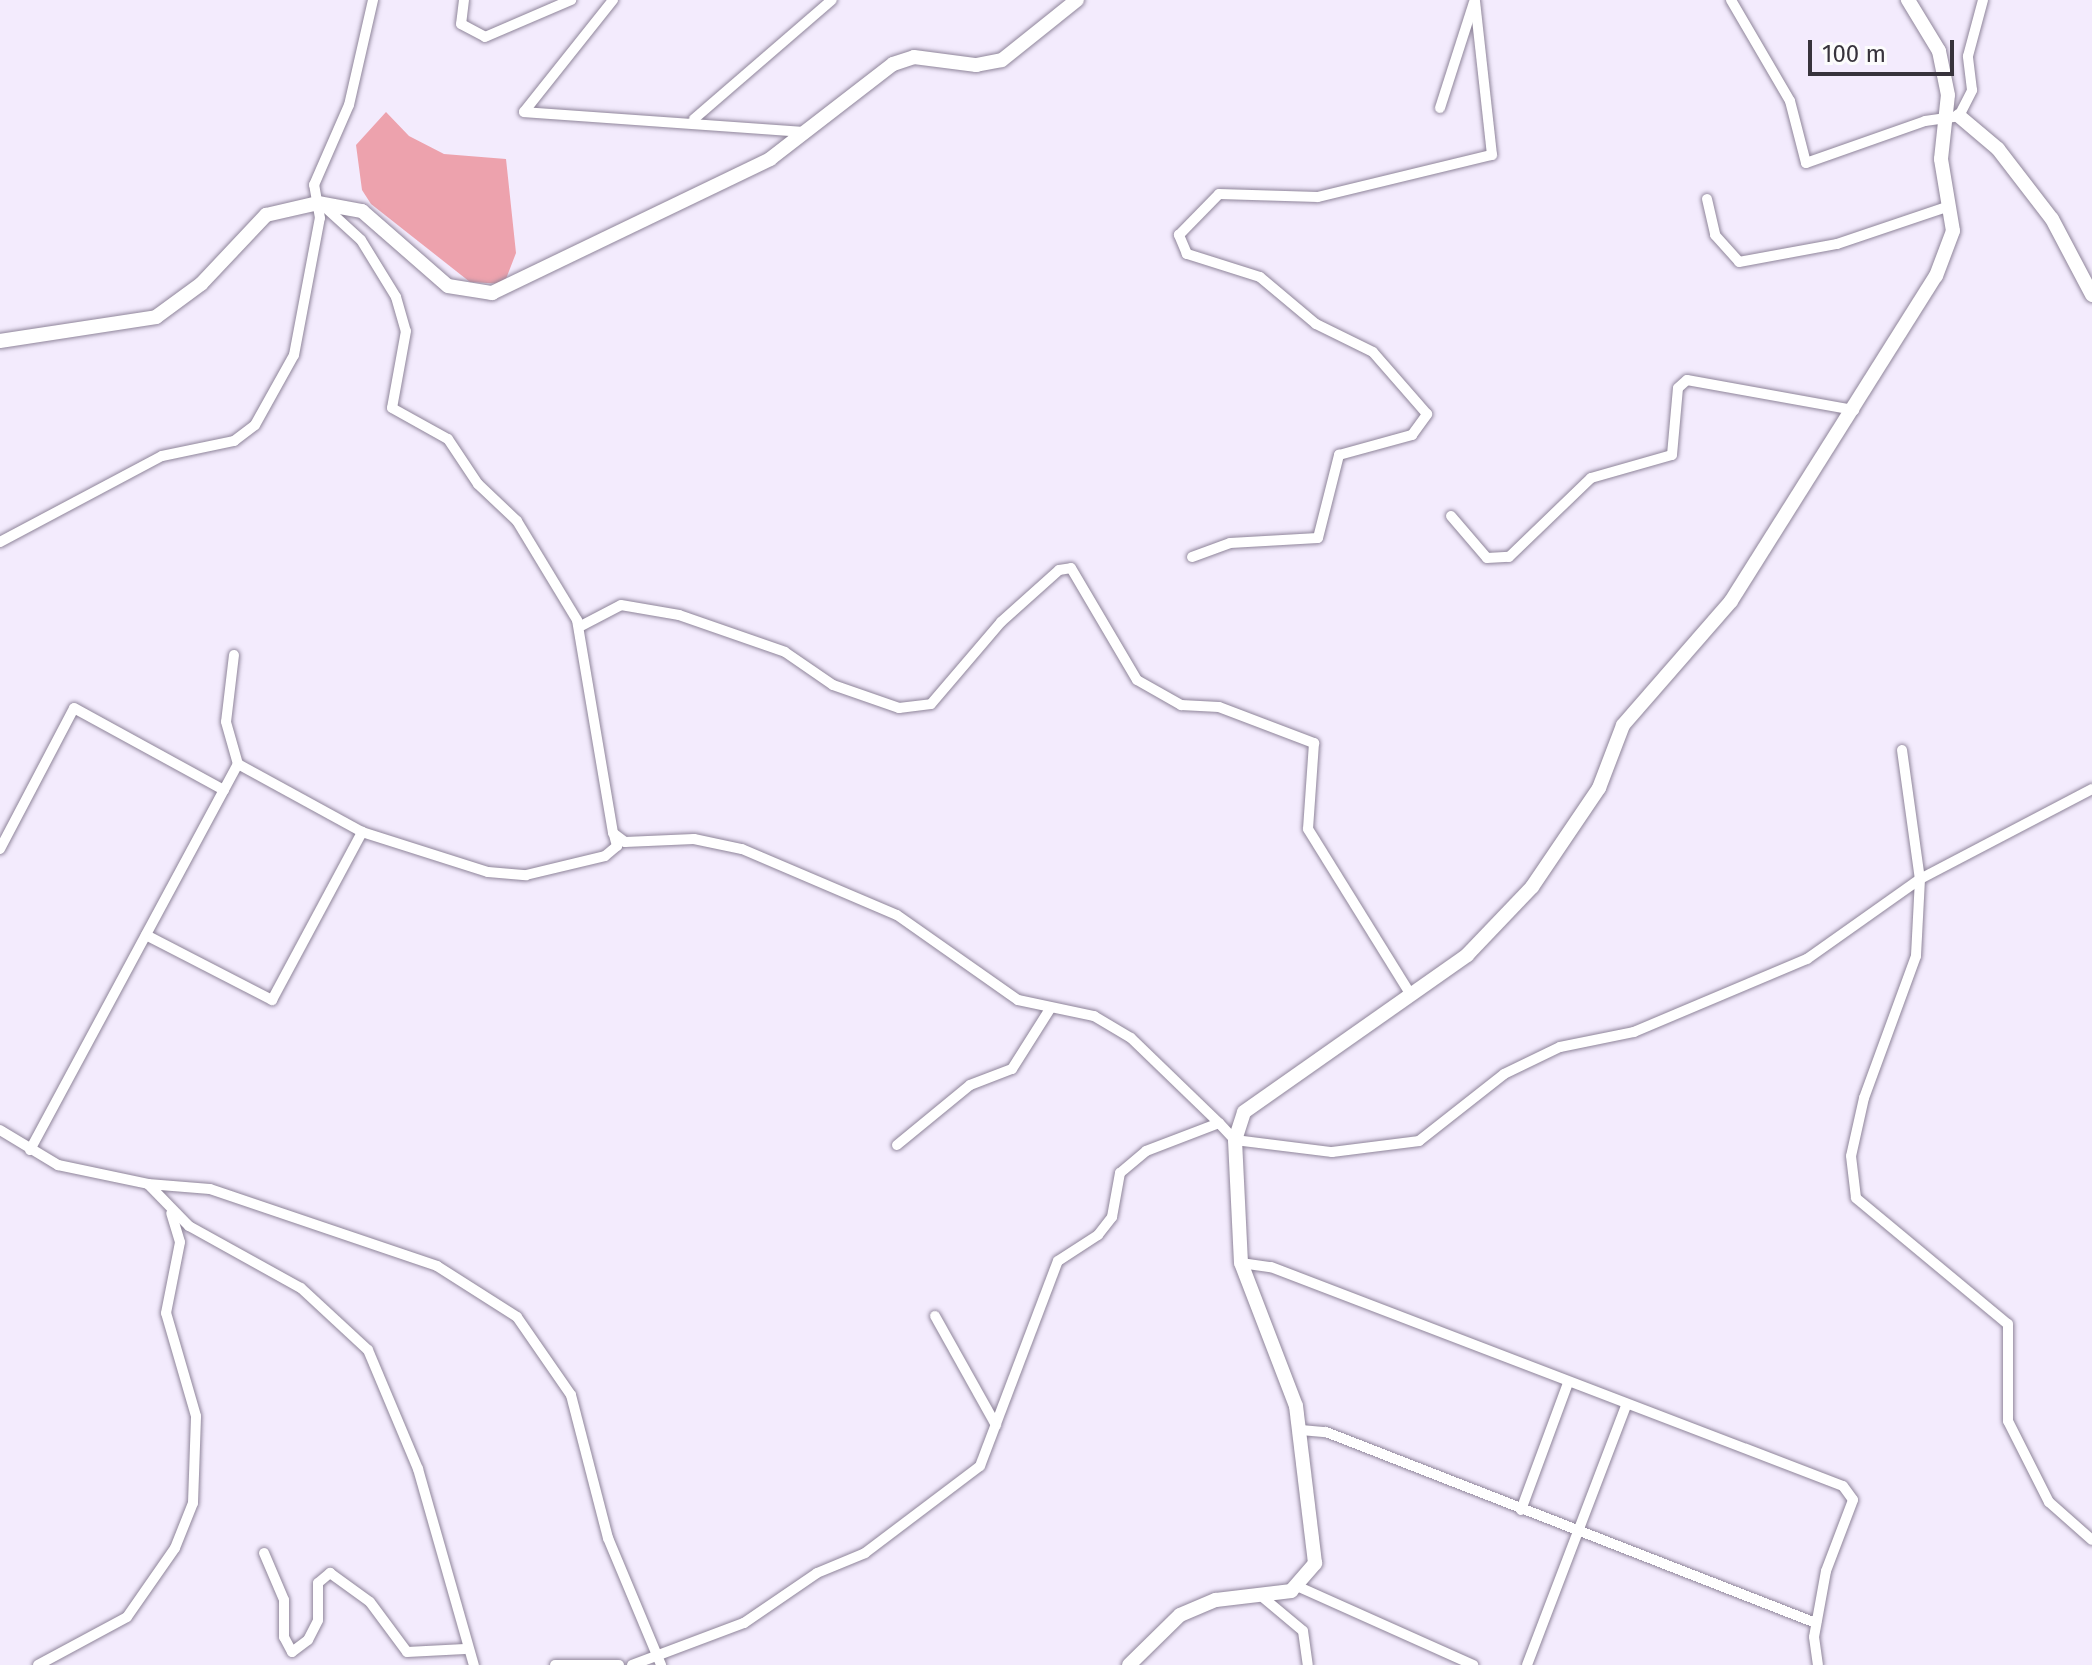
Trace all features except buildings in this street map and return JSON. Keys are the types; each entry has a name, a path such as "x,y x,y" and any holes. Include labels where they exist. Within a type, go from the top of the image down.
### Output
{"street":[{"path":"0,542 162,456 234,441 255,425 294,355 318,203 314,185 349,105 373,0"},
{"path":"464,0 461,24 485,37 571,0"},
{"path":"613,0 524,112 694,119 808,132"},
{"path":"694,119 832,0"},
{"path":"0,341 156,317 201,284 266,215 318,203 362,211 448,286 492,293 741,175 808,132 893,64 914,57 976,65 1002,60 1077,0"},
{"path":"1440,108 1475,0"},
{"path":"1192,557 1230,543 1318,538 1339,455 1412,435 1427,414 1373,352 1316,324 1260,277 1187,254 1179,235 1219,194 1318,197 1492,155 1475,0"},
{"path":"1731,0 1790,101 1806,163 1952,118"},
{"path":"1908,0 1939,51 1952,118 1998,149 2052,219 2092,295"},
{"path":"1299,1587 1315,1552 1301,1430 1241,1263 1235,1140 1244,1112 1274,1085 1467,955 1532,887 1599,788 1623,725 1731,601 1789,500 1854,410 1936,276 1953,231 1941,159 1952,118 1972,90 1968,56 1983,0"},
{"path":"1707,199 1715,235 1739,262 1837,244 1949,206"},
{"path":"238,764 362,832 488,872 526,875 605,856 617,846 579,627 517,521 478,484 448,439 392,408 406,331 396,297 361,240 318,203"},
{"path":"1451,516 1487,558 1509,557 1591,478 1672,455 1678,388 1687,380 1854,410"},
{"path":"579,627 621,605 679,615 785,652 833,685 899,708 931,704 1001,622 1059,570 1071,568 1137,680 1181,705 1219,707 1314,743 1308,829 1411,995"},
{"path":"30,1150 238,764 226,722 234,655"},
{"path":"0,849 74,708 224,790"},
{"path":"1902,750 1920,879 1916,956 1864,1098 1851,1156 1856,1198 2008,1324 2008,1421 2049,1502 2092,1540"},
{"path":"613,833 625,842 694,839 742,849 897,915 1018,1000 1094,1016 1131,1038 1235,1140 1354,1153 1419,1141 1504,1074 1560,1047 1634,1032 1807,959 1920,879 2092,789"},
{"path":"146,935 272,1000 362,832"},
{"path":"897,1145 970,1085 1012,1069 1050,1009"},
{"path":"632,1665 744,1623 817,1573 865,1553 980,1466 1043,1289 1058,1261 1112,1217 1120,1173 1189,1130 1219,1123"},
{"path":"0,1130 58,1165 148,1184 210,1189 437,1266 517,1317 571,1395 608,1538 661,1665"},
{"path":"148,1184 169,1208 301,1288 368,1350 418,1469 465,1649 474,1665"},
{"path":"38,1665 127,1617 175,1548 193,1503 196,1416 166,1313 180,1242 169,1208"},
{"path":"1241,1263 1271,1267 1848,1491 1853,1500 1816,1623 1818,1665"},
{"path":"935,1316 996,1425"},
{"path":"1521,1510 1568,1383"},
{"path":"1527,1665 1626,1406"},
{"path":"1301,1430 1326,1432 1816,1623"},
{"path":"264,1553 284,1600 284,1637 292,1652 308,1640 318,1620 318,1583 330,1573 370,1602 407,1652 465,1649"},
{"path":"1129,1665 1180,1615 1216,1600 1299,1587 1473,1665"},
{"path":"1260,1595 1303,1631 1308,1665"},
{"path":"555,1665 619,1665"}],"shaded area":[{"path":"386,112 409,136 444,154 506,159 516,253 504,284 470,282 371,204 362,190 356,145"}]}
